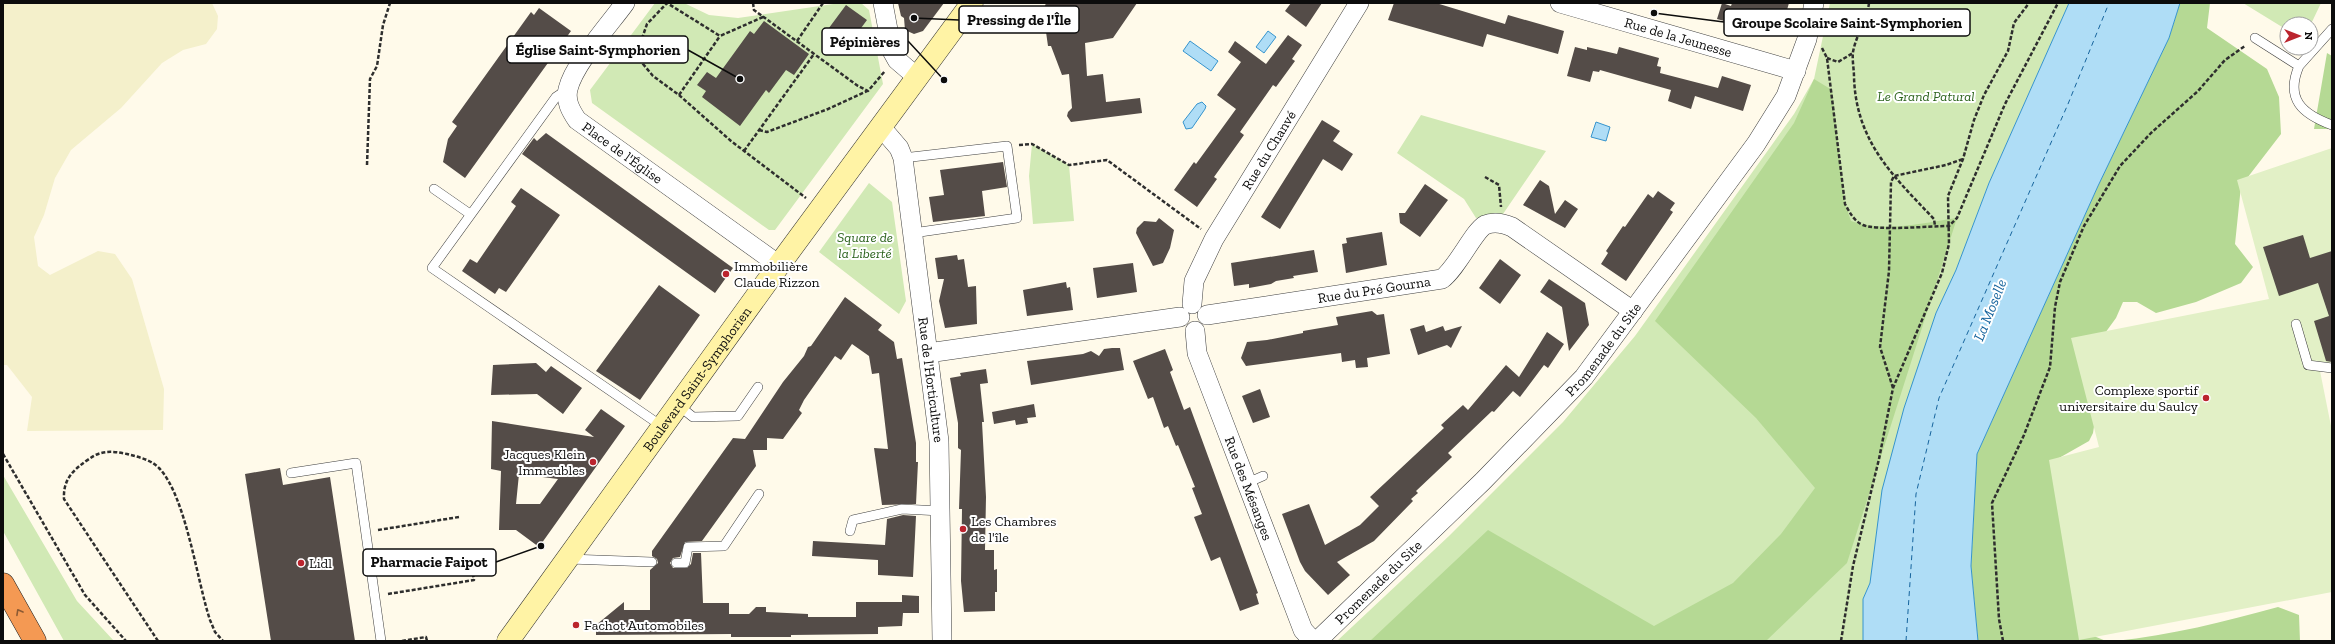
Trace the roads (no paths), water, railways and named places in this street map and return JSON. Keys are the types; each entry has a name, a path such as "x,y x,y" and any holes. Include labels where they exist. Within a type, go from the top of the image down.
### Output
{"highway":[{"path":"3,584 34,641"}],"main road":[{"name":"Boulevard Saint-Symphorien","path":"508,641 779,265 972,3"}],"street":[{"name":"Place de l'Église","path":"625,3 576,71 568,89 568,106 578,120 779,265"},
{"path":"883,3 892,51 897,60 918,78"},
{"name":"Rue du Chanvé","path":"1193,312 1194,282 1214,239 1359,3"},
{"name":"Rue de la Jeunesse","path":"1561,3 1796,71"},
{"name":"Promenade du Site","path":"1317,641 1477,486 1584,378 1756,144 1786,96 1807,39 1814,3"},
{"name":"Rue de l'Horticulture","path":"882,127 899,148 903,158 940,441 942,641"},
{"name":"Rue du Pré Gourna","path":"1193,312 1442,280 1450,273 1483,226 1492,223 1502,223 1512,227 1633,311"},
{"path":"928,354 1193,312"},
{"name":"Rue des Mésanges","path":"1193,312 1184,327 1195,331 1197,353 1255,479 1303,630 1312,641"}],"lane":[{"path":"2332,29 2299,66 2293,86 2299,105 2308,115 2332,126"},
{"path":"2255,38 2299,66"},
{"path":"568,89 556,97 432,268 663,427"},
{"path":"903,158 1007,146 1017,218 913,233"},
{"path":"434,188 470,214"},
{"path":"2296,324 2308,365 2332,368"},
{"path":"678,405 693,417 738,416 758,387"},
{"path":"291,473 356,463 381,641"},
{"path":"676,563 685,563 688,546 724,546 759,494"},
{"path":"850,531 854,520 889,511 902,509 941,511"},
{"path":"567,559 652,562"}],"water":[{"name":"La Moselle","path":"2069,3 2180,3 2169,38 2098,186 1977,454 1971,566 1978,641 1863,641 1863,599 1870,583 1882,490 1904,408 1936,313 1956,270 1989,183"},
{"path":"1268,31 1276,37 1264,53 1256,47"},
{"path":"1190,41 1218,61 1211,71 1183,51"},
{"path":"1202,102 1206,106 1205,109 1192,128 1186,129 1183,122 1197,104"},
{"path":"1596,122 1610,127 1606,141 1591,137"}],"place":[{"name":"Groupe Scolaire Saint-Symphorien","path":"1654,13"},
{"name":"Pressing de l'Île","path":"914,18"},
{"name":"Église Saint-Symphorien","path":"740,79"},
{"name":"Pépinières","path":"944,80"},
{"name":"Immobilière Claude Rizzon","path":"726,274"},
{"name":"Complexe sportif universitaire du Saulcy","path":"2206,398"},
{"name":"Jacques Klein Immeubles","path":"593,462"},
{"name":"Les Chambres de l'île","path":"963,529"},
{"name":"Pharmacie Faipot","path":"541,546"},
{"name":"Lidl","path":"301,563"},
{"name":"Fachot Automobiles","path":"576,625"}],"park label":[{"name":"Le Grand Patural","path":"1926,96"},
{"name":"Square de la Liberté","path":"865,246"}]}
